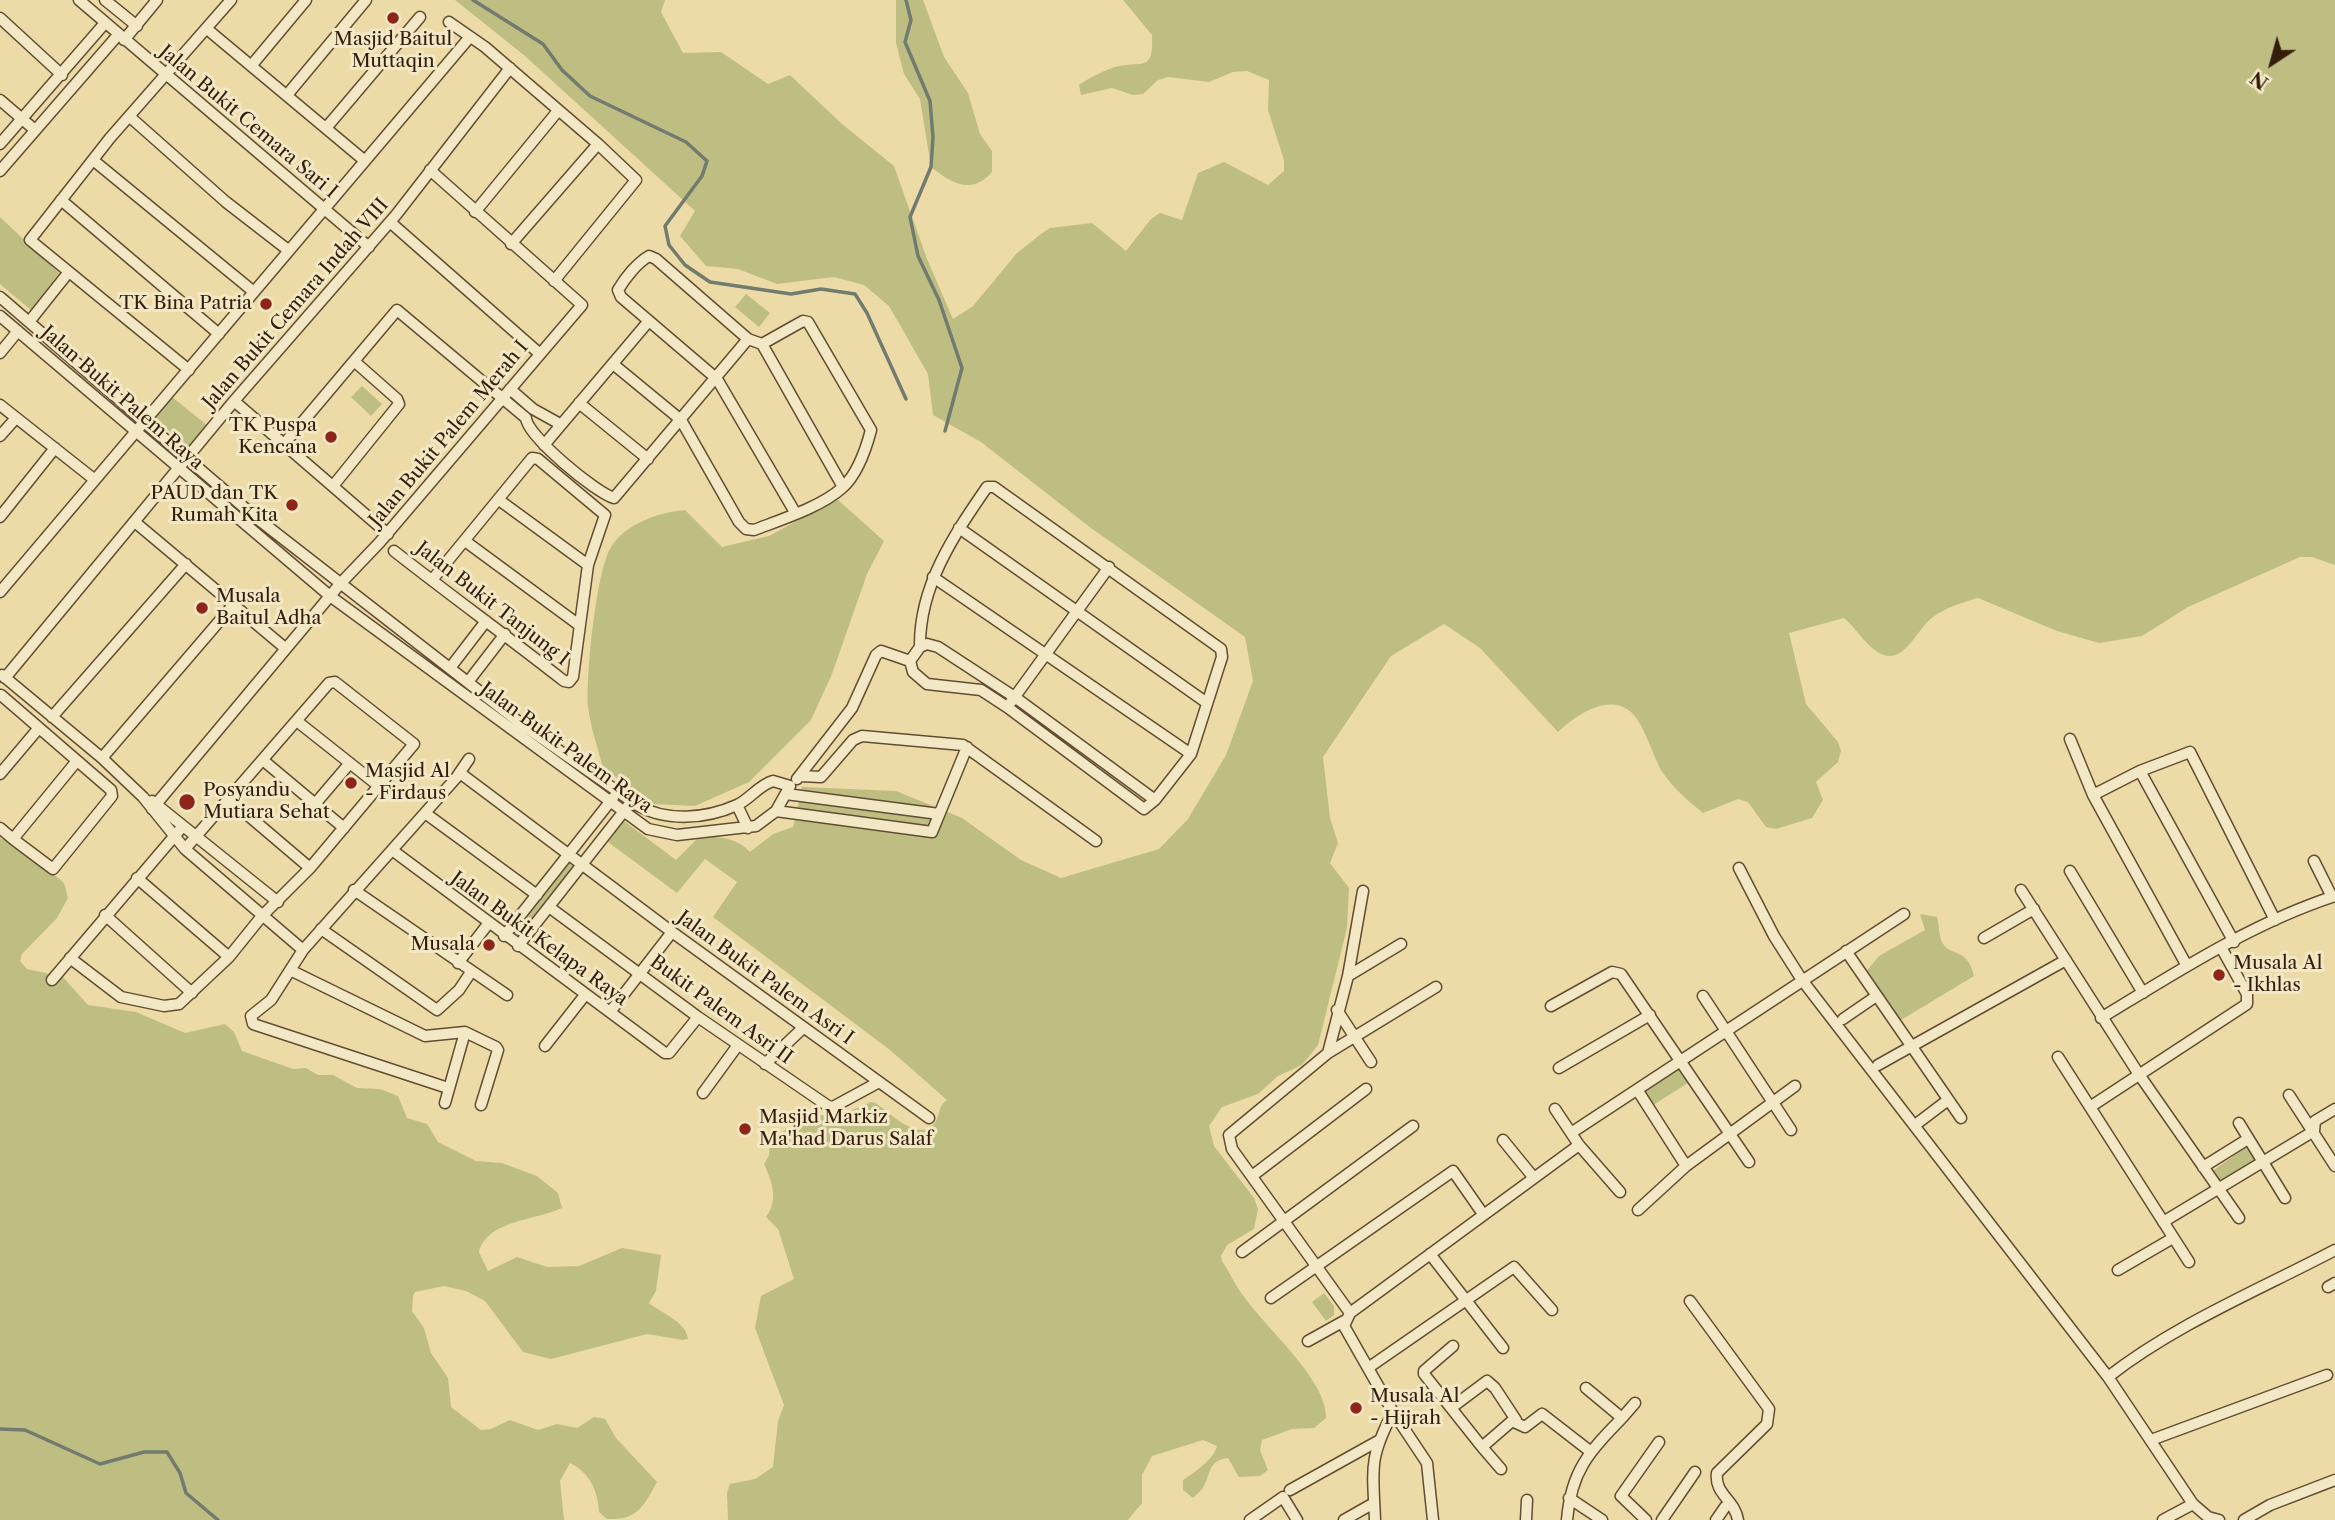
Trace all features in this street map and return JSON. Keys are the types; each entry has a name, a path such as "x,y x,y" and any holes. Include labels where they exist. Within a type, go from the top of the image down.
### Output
{"street":[{"name":"Jalan Bukit Cemara Sari I","path":"79,0 369,247"},
{"path":"105,0 136,26"},
{"path":"0,171 35,130 158,0"},
{"path":"189,370 31,243 93,160 231,0"},
{"path":"251,66 306,0"},
{"path":"287,95 366,0"},
{"path":"326,128 420,17"},
{"path":"0,18 62,75"},
{"path":"430,170 554,281 636,180 510,68 449,22"},
{"path":"0,145 105,23"},
{"path":"207,29 365,160"},
{"path":"1,590 469,38"},
{"name":"Jalan Bukit Cemara Indah VIII","path":"1,695 6,678 234,401 390,222 510,68"},
{"path":"0,100 35,130"},
{"path":"475,212 557,112"},
{"path":"130,117 226,202 288,250"},
{"path":"512,244 598,144"},
{"path":"93,160 254,292"},
{"path":"61,200 219,334"},
{"path":"390,222 540,354"},
{"path":"796,514 717,379 621,297 618,290 649,256 748,339 762,344 843,487"},
{"path":"29,322 68,273"},
{"name":"Jalan Bukit Palem Merah I","path":"154,806 340,584 388,534 582,304 554,281"},
{"name":"Jalan Bukit Palem Raya","path":"0,297 188,459 451,675 623,812 654,832 677,835 719,828 748,828 761,824 776,811 788,790 780,781 768,782 737,805 702,814 668,817 653,814 631,801 468,682 451,675 330,596 0,316"},
{"path":"284,444 397,310 502,399 530,414 560,424"},
{"path":"613,364 681,420 739,523 746,529 754,530 796,514 843,487 865,452 871,430 808,322 803,321 762,344"},
{"path":"544,445 648,322"},
{"path":"0,353 18,331"},
{"path":"510,389 530,414 529,431 614,498 748,339"},
{"path":"333,486 399,404 397,399 354,361"},
{"path":"73,378 82,368"},
{"path":"234,401 388,534"},
{"path":"579,403 648,459"},
{"path":"0,405 95,480"},
{"path":"0,436 16,418"},
{"path":"0,517 55,448"},
{"path":"432,580 534,457 605,515 588,565 579,625 465,541"},
{"path":"987,487 994,487 1219,646 1222,657 1191,754 1155,800 1144,809 981,690 927,684 913,672 911,661 920,647 921,623 933,578 959,528 987,487"},
{"path":"499,500 588,565"},
{"path":"136,523 285,649"},
{"path":"959,528 1207,702"},
{"name":"Jalan Bukit Tanjung I","path":"394,551 569,682 573,677 579,625"},
{"path":"52,718 186,564"},
{"path":"1007,707 1078,614 1109,567"},
{"path":"933,578 1191,754"},
{"path":"102,758 234,604"},
{"path":"451,675 467,646 486,621"},
{"path":"468,682 505,634"},
{"path":"920,647 927,644 938,647 1016,698 1155,800"},
{"path":"467,646 485,660"},
{"path":"911,661 881,651 876,654 852,708 788,790 822,799 939,814"},
{"path":"6,678 102,758 154,806 278,902"},
{"path":"981,690 986,679"},
{"path":"70,958 121,997 172,1006 192,993 229,957 262,916 310,869 414,744 335,682 330,683 185,849"},
{"path":"0,828 50,869 55,869 112,796 111,790 1,695"},
{"path":"298,722 380,787"},
{"path":"0,774 38,729"},
{"path":"800,776 821,777 853,740 862,736 967,747 1096,841"},
{"path":"2070,739 2094,795 2187,967"},
{"path":"776,811 927,833 934,830 967,747"},
{"path":"2094,795 2140,771 2190,752 2275,920"},
{"path":"448,1088 253,1024 251,1016 271,1000 307,946 460,773 469,758"},
{"path":"264,761 344,828"},
{"path":"13,839 76,762"},
{"path":"315,804 350,763"},
{"path":"2140,771 2234,942"},
{"name":"Jalan Bukit Palem Asri I","path":"460,773 672,932 929,1118"},
{"path":"504,936 618,791"},
{"path":"818,817 822,799"},
{"path":"230,800 310,869"},
{"path":"518,946 631,801"},
{"path":"737,805 748,828"},
{"path":"154,806 173,836 185,849 262,916 307,946"},
{"path":"425,813 537,895"},
{"path":"668,817 677,835"},
{"path":"52,980 183,826"},
{"name":"Jalan Bukit Kelapa Raya","path":"392,850 504,936 667,1054 698,1017"},
{"path":"2101,1018 2187,967 2275,920 2333,897 2314,861"},
{"path":"1739,868 1774,936 1802,980 2108,1377 2193,1504 2208,1517 2219,1520"},
{"path":"2070,871 2143,993"},
{"path":"137,878 229,957"},
{"path":"354,890 507,995"},
{"path":"2021,890 2101,1018 2239,1218"},
{"path":"1328,1053 1348,976 1363,891"},
{"name":"Bukit Palem Asri II","path":"549,907 698,1017 833,1107 879,1082"},
{"path":"1984,937 2035,909"},
{"path":"1571,1133 1904,914"},
{"path":"105,915 192,993"},
{"path":"458,963 488,924"},
{"path":"321,929 437,1010 459,990 471,972"},
{"path":"610,1012 672,932"},
{"path":"1348,976 1401,944"},
{"path":"2090,1107 2247,1003 2247,994 2222,949"},
{"path":"1846,951 1875,998 1961,1118"},
{"path":"1878,1065 2066,960"},
{"path":"290,970 425,1036 465,1032 498,1050 481,1105"},
{"path":"1551,1006 1616,972 1650,1015 1749,1162"},
{"path":"1433,1520 1427,1463 1368,1368 1347,1317 1317,1268 1283,1223 1229,1141 1229,1135 1328,1053 1436,987"},
{"path":"545,1046 585,995"},
{"path":"1703,996 1791,1130"},
{"path":"1843,1019 1875,998"},
{"path":"1337,1010 1371,1062"},
{"path":"1559,1068 1650,1015"},
{"path":"765,1064 803,1028"},
{"path":"445,1103 465,1032"},
{"path":"703,1093 738,1045"},
{"path":"2058,1057 2189,1262"},
{"path":"1638,1210 1686,1166 1795,1086"},
{"path":"1252,1176 1366,1090"},
{"path":"1637,1091 1686,1166"},
{"path":"2289,1095 2335,1166"},
{"path":"1919,1122 1948,1100"},
{"path":"1555,1109 1579,1145 1620,1192"},
{"path":"2314,1131 2315,1121 2335,1109"},
{"path":"2239,1123 2286,1198"},
{"path":"1242,1252 1413,1126"},
{"path":"2163,1222 2314,1131"},
{"path":"2203,1167 2248,1139"},
{"path":"1503,1140 1534,1178"},
{"path":"1308,1341 1347,1317 1483,1213 1579,1145"},
{"path":"1271,1298 1453,1171 1483,1213"},
{"path":"2118,1270 2173,1238"},
{"path":"2108,1377 2126,1363 2223,1307 2335,1250"},
{"path":"1430,1254 1503,1348"},
{"path":"1368,1368 1515,1267 1552,1310"},
{"path":"1690,1301 1769,1409 1767,1424 1717,1472 1718,1489 1737,1513 1738,1520"},
{"path":"1453,1346 1423,1372 1501,1469"},
{"path":"2151,1440 2327,1375"},
{"path":"1451,1408 1486,1381 1495,1388 1516,1420 1525,1427 1542,1414 1591,1452"},
{"path":"1586,1388 1620,1420"},
{"path":"1567,1520 1573,1481 1591,1452 1635,1403"},
{"path":"1374,1520 1371,1468 1378,1441 1393,1412"},
{"path":"1482,1447 1516,1420"},
{"path":"1290,1490 1378,1441"},
{"path":"1646,1520 1621,1496 1659,1442"},
{"path":"1662,1520 1695,1472"},
{"path":"2244,1520 2270,1505 2335,1480"},
{"path":"1250,1520 1283,1497 1297,1520"},
{"path":"1569,1498 1602,1520"},
{"path":"1526,1520 1527,1500"},
{"path":"1345,1520 1374,1503"},
{"path":"2163,1520 2193,1504"},
{"path":"1716,1520 1725,1507"}],"green space":[{"path":"455,0 665,0 661,12 683,53 721,52 768,84 790,75 842,124 894,166 927,259 953,319 973,306 1017,253 1050,228 1092,223 1126,251 1151,219 1160,213 1182,220 1198,173 1224,162 1268,185 1284,171 1284,160 1268,110 1269,80 1247,71 1233,72 1209,82 1168,77 1158,80 1143,94 1133,95 1112,88 1081,95 1079,85 1087,80 1115,67 1144,63 1151,55 1152,35 1123,0 2335,0 2335,565 2312,557 2300,557 2188,607 2142,636 2099,643 2057,631 1978,598 1933,617 1903,651 1896,655 1888,656 1874,650 1844,618 1789,633 1806,704 1838,742 1841,751 1838,762 1816,782 1823,800 1812,818 1776,829 1766,827 1748,802 1738,799 1703,813 1665,776 1640,723 1622,706 1612,704 1592,708 1558,732 1480,648 1444,624 1391,656 1323,757 1330,818 1338,843 1330,863 1349,888 1347,928 1318,1045 1302,1065 1278,1076 1258,1094 1222,1107 1209,1126 1214,1146 1254,1198 1258,1209 1254,1229 1227,1245 1221,1256 1222,1261 1245,1298 1307,1372 1324,1403 1326,1418 1314,1428 1292,1429 1262,1440 1260,1450 1268,1470 1260,1476 1239,1477 1228,1458 1217,1461 1203,1488 1193,1498 1183,1490 1183,1480 1208,1460 1217,1446 1203,1440 1152,1456 1142,1475 1142,1503 1128,1520 728,1520 727,1493 730,1484 755,1479 773,1467 778,1421 784,1405 755,1328 761,1296 794,1279 778,1229 766,1217 773,1198 772,1184 764,1164 769,1155 770,1141 806,1115 841,1115 871,1102 904,1124 921,1130 928,1129 936,1121 942,1105 947,1100 890,1050 713,917 737,882 705,859 677,893 608,842 624,821 676,860 699,837 726,838 739,843 750,852 773,834 793,827 802,787 896,791 962,818 1021,860 1061,878 1159,849 1188,819 1226,755 1253,681 1245,637 1091,528 981,442 933,415 928,374 889,306 864,285 834,277 777,284 738,269 706,266 680,236 695,211 525,56"},
{"path":"896,0 923,0 944,57 968,93 980,134 992,151 992,172 977,183 969,185 954,182 931,167 920,99 904,74 896,43"},
{"path":"0,217 59,273 31,310 0,284"},
{"path":"746,294 770,313 759,327 735,307"},
{"path":"362,386 382,404 371,416 351,397"},
{"path":"172,397 208,426 190,448 154,418"},
{"path":"837,499 884,541 867,574 832,674 811,720 749,782 695,806 653,804 603,768 589,714 589,672 593,624 601,578 606,559 617,539 644,521 664,513 685,510 722,547 769,536"},
{"path":"0,838 60,879 68,898 57,918 22,954 20,961 27,969 63,977 88,1005 136,1012 185,1033 225,1024 234,1032 242,1051 293,1069 306,1068 318,1075 333,1075 357,1088 380,1089 398,1096 407,1118 427,1124 438,1142 476,1161 502,1163 537,1176 558,1193 562,1208 502,1227 484,1241 479,1252 488,1271 517,1257 547,1267 579,1266 622,1248 661,1255 656,1291 649,1303 683,1327 688,1339 647,1334 551,1359 523,1352 485,1301 466,1291 444,1286 415,1292 413,1296 412,1311 424,1328 431,1353 448,1378 451,1407 481,1430 491,1429 510,1420 538,1430 557,1424 577,1428 594,1417 605,1419 616,1438 657,1482 638,1510 626,1517 607,1519 599,1512 595,1490 588,1477 570,1463 560,1481 564,1520 0,1520"},
{"path":"566,861 574,867 519,939 511,933"},
{"path":"1920,914 1937,917 1944,946 1967,960 1974,976 1896,1023 1865,973 1879,956 1925,930"},
{"path":"1681,1065 1691,1081 1650,1107 1641,1091"},
{"path":"2248,1146 2258,1160 2220,1186 2211,1172"},
{"path":"1324,1293 1334,1306 1334,1315 1326,1321 1312,1302"}],"waterway":[{"path":"473,0 543,44 562,70 590,96 686,142 707,161 702,176 665,226 669,245 685,265 710,282 791,294 821,289 855,294 867,313 906,399"},
{"path":"906,0 911,20 905,42 930,101 933,137 931,167 910,217 918,256 939,300 962,368 945,431"},
{"path":"0,1429 25,1430 100,1464 144,1452 167,1452 180,1473 186,1493 218,1520"}],"place":[{"name":"Masjid Baitul Muttaqin","path":"393,18"},
{"name":"TK Bina Patria","path":"266,304"},
{"name":"TK Puspa Kencana","path":"331,437"},
{"name":"PAUD dan TK Rumah Kita","path":"292,505"},
{"name":"Musala Baitul Adha","path":"202,608"},
{"name":"Masjid Al - Firdaus","path":"351,783"},
{"name":"Posyandu Mutiara Sehat","path":"187,802"},
{"name":"Musala","path":"489,945"},
{"name":"Musala Al - Ikhlas","path":"2219,975"},
{"name":"Masjid Markiz Ma'had Darus Salaf","path":"745,1129"},
{"name":"Musala Al - Hijrah","path":"1356,1408"}]}
